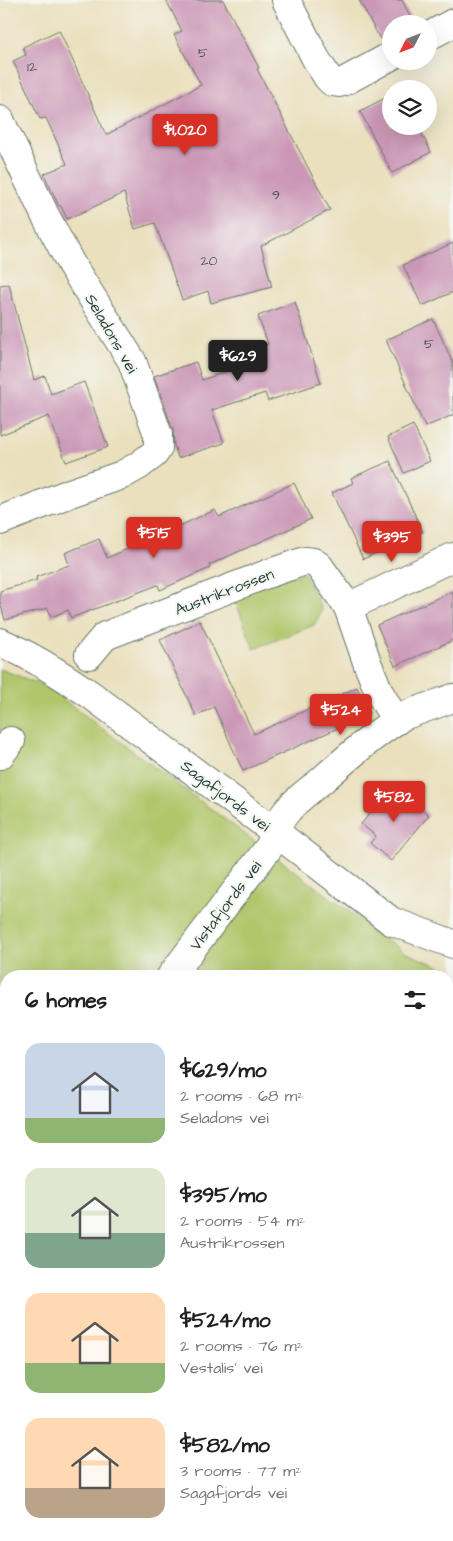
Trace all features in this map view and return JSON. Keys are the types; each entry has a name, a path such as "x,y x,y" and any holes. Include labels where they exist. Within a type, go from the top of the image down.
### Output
{"street":[{"path":"286,0 316,58 332,82 339,83 345,81 382,61"},
{"path":"438,32 453,24"},
{"name":"Seladons vei","path":"0,120 44,213 71,264 132,361 158,435 158,448 151,457 122,475 70,493 0,521"},
{"path":"348,607 453,557"},
{"name":"Austrikrossen","path":"89,655 105,636 267,574 305,562 314,562 319,566 348,607 368,665 396,721"},
{"name":"Sagafjords vei","path":"0,642 77,685 274,831 391,921 453,944"},
{"name":"Vistafjords vei","path":"176,970 270,846 274,831 288,809 376,734 403,716 453,698"}],"green space":[{"path":"304,573 322,610 314,625 254,649 231,590"},
{"path":"0,669 45,686 404,952 448,970 0,970"}],"building":[{"path":"166,0 223,0 330,210 261,246 272,287 211,303 208,291 182,300 155,223 135,229 124,193 67,219 44,174 67,164 46,118 40,119 13,61 26,55 23,47 59,30 106,135 201,85 174,35 182,31"},
{"path":"359,0 402,0 410,15 382,15 382,38 380,39"},
{"path":"382,100 382,135 422,135 431,152 392,173 360,111"},
{"path":"453,243 453,292 422,306 403,265"},
{"path":"9,284 34,380 45,376 51,394 84,382 108,447 66,462 49,416 0,435 0,285"},
{"path":"295,302 321,383 268,401 265,393 212,410 224,443 178,458 174,445 173,430 154,376 196,362 202,380 255,362 251,350 268,344 258,316"},
{"path":"433,319 453,363 453,415 425,427 386,340"},
{"path":"413,425 430,461 404,473 388,437"},
{"path":"390,461 423,532 363,559 332,493 353,483 351,478"},
{"path":"294,483 311,519 209,565 210,568 160,590 158,585 71,618 68,610 51,617 48,608 5,620 0,602 0,591 37,580 36,577 69,565 65,553 99,539 107,558 215,510 219,517"},
{"path":"453,591 453,640 395,666 377,625"},
{"path":"200,621 254,734 357,687 369,714 243,771 214,707 196,716 160,640"},
{"path":"396,787 429,815 391,861 370,843 376,836 361,824 389,791 391,793"}]}
